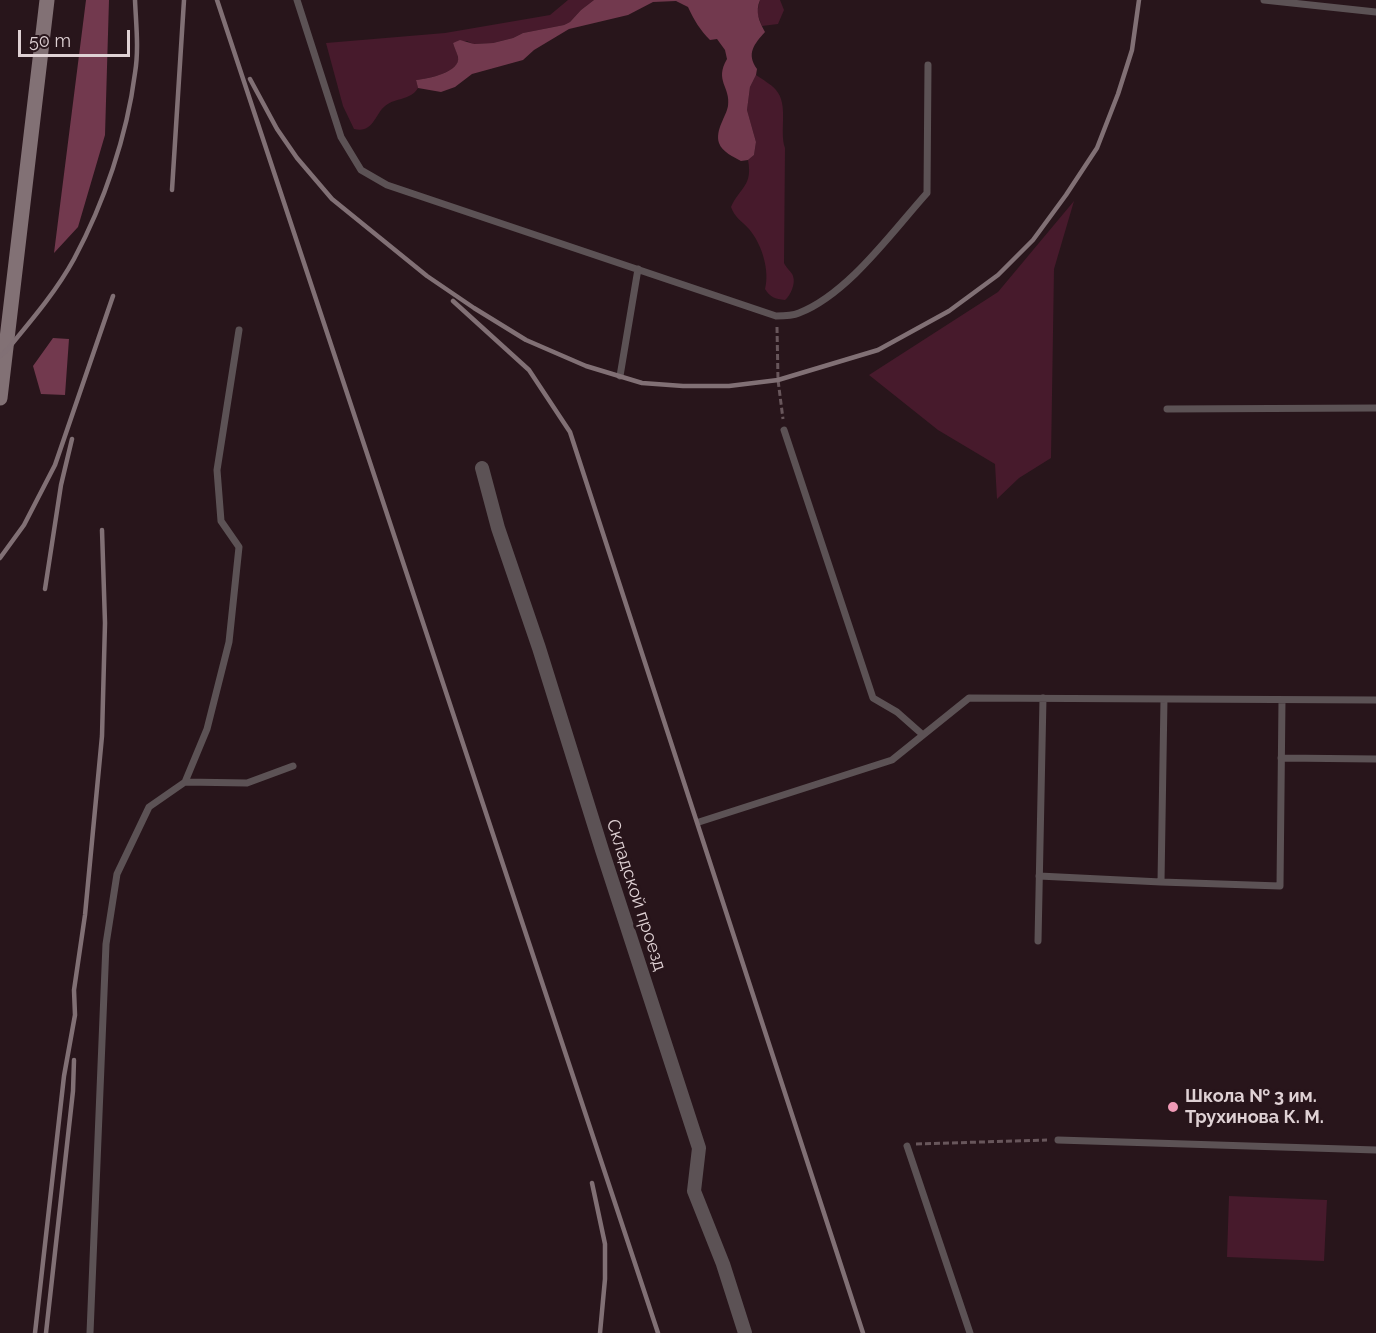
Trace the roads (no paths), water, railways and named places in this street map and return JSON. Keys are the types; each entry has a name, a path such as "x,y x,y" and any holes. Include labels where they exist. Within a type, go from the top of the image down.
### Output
{"street":[{"path":"0,398 47,0"},
{"name":"Складской проезд","path":"482,468 498,528 539,648 699,1148 694,1191 723,1264 745,1333"}],"lane":[{"path":"297,0 340,137 361,170 387,185 776,316 797,314 824,301 877,250 927,193 928,65"},
{"path":"1264,0 1376,12"},
{"path":"620,376 639,269"},
{"path":"90,1333 106,944 117,874 149,807 185,782 207,729 229,642 239,547 221,521 217,470 239,330"},
{"path":"1167,409 1376,408"},
{"path":"784,430 873,699 897,712 923,735"},
{"path":"699,822 892,760 969,698 1376,700"},
{"path":"1038,941 1043,698"},
{"path":"1161,882 1164,699"},
{"path":"1039,876 1280,886 1282,700"},
{"path":"1281,758 1376,759"},
{"path":"185,782 247,783 293,766"},
{"path":"1058,1140 1376,1150"},
{"path":"907,1146 970,1333"}],"railway":[{"path":"0,356 33,318 67,271 85,238 113,169 126,121 136,64 135,0"},
{"path":"172,190 184,0"},
{"path":"217,0 658,1333"},
{"path":"250,79 277,129 297,158 332,199 427,276 474,308 526,340 586,366 642,383 729,386 778,380 878,350 949,311 998,275 1033,240 1097,148 1132,50 1139,0"},
{"path":"0,558 24,525 55,465 113,296"},
{"path":"453,301 529,370 570,432 863,1333"},
{"path":"45,589 61,485 72,439"},
{"path":"35,1333 64,1076 75,1015 74,990 85,915 102,736 105,623 102,530"},
{"path":"46,1333 73,1091 74,1060"},
{"path":"592,1183 605,1244 605,1279 600,1333"}],"place":[{"name":"Школа № 3 им. Трухинова К. М.","path":"1173,1107"}]}
